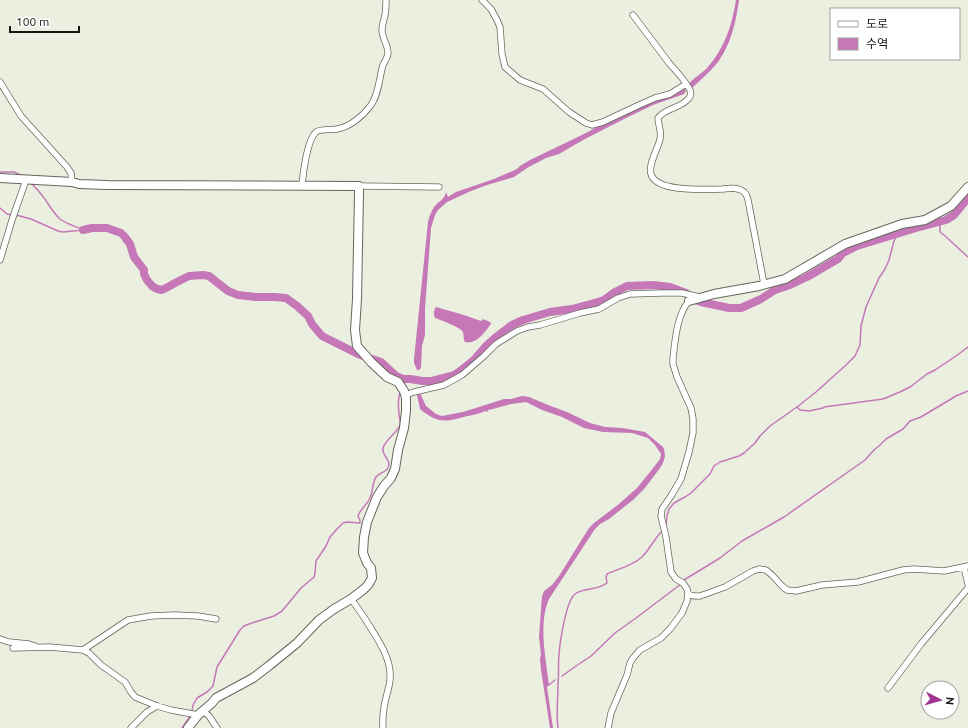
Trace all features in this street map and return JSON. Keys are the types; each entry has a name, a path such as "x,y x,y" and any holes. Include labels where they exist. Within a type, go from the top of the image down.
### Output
{"street":[{"path":"302,185 308,150 315,133 319,131 338,129 348,125 357,119 367,109 376,94 383,65 388,56 382,34 386,0"},
{"path":"482,0 491,9 498,20 505,67 520,80 543,89 569,112 586,123 592,125 602,122 670,94 686,84"},
{"path":"634,16 658,50 691,91 689,99 680,106 664,112 658,118 661,134 651,165 651,175 653,179 662,185 673,188 735,188 744,192 748,199 764,284"},
{"path":"0,82 21,116 67,167 71,173 72,182"},
{"path":"0,178 18,178 26,180 37,179 80,184 302,185 439,188"},
{"path":"0,260 26,180"},
{"path":"188,728 200,713 216,698 260,673 297,643 319,620 351,599 368,585 372,578 371,568 363,553 364,537 367,522 377,497 395,470 405,422 406,398 404,391 398,382 387,377 357,346 355,330 359,186"},
{"path":"608,728 611,713 633,658 640,650 661,638 675,624 685,607 688,594 685,586 676,579 672,572 661,516 662,509 681,479 691,446 693,433 691,408 677,377 673,358 680,318 685,306 689,301 714,294 760,286 786,279 846,244 902,224 925,220 952,206 968,187"},
{"path":"406,398 408,394 444,385 462,375 496,344 528,327 540,326 599,308 618,298 630,294 682,293 700,298"},
{"path":"688,594 700,596 725,587 759,569 766,570 787,590 796,591 822,585 858,582 903,570 914,569 944,571 966,567 968,584"},
{"path":"888,688 920,644 968,588"},
{"path":"351,599 381,645 390,670 390,681 384,708 383,728"},
{"path":"83,650 128,620 151,616 174,615 216,619"},
{"path":"0,638 9,642 29,644 42,648 49,647"},
{"path":"13,648 49,647 83,650 89,653 125,682 135,697 171,710 200,713 209,716 217,728"},
{"path":"131,728 147,712 157,706"}],"water":[{"path":"736,0 739,0 736,16 732,32 723,55 715,66 691,89 688,85 707,68 723,45 730,28"},
{"path":"685,89 686,91 684,94 653,105 626,118 559,154 546,158 527,168 514,177 487,185 447,202 438,210 431,228 425,309 425,335 422,346 421,368 417,370 414,359 428,222 434,207 443,198 446,192 448,197 456,192 494,179 517,169 530,160 604,123"},
{"path":"436,307 481,321 483,319 491,324 476,340 473,342 465,342 462,330 435,318 434,312"},
{"path":"420,393 426,406 436,414 442,416 463,412 504,399 522,396 529,397 590,423 605,427 645,432 664,449 665,456 663,463 645,488 633,500 595,529 549,599 543,630 549,685 547,687 553,728 550,728 540,658 539,637 542,596 544,591 552,585 559,576 589,528 637,488 660,459 661,454 648,438 632,433 603,432 584,428 526,402 511,404 488,410 487,412 485,411 453,420 437,419 426,414 420,409 417,395"}],"waterway":[{"path":"0,172 14,172 23,176"},
{"path":"30,182 40,192 60,219 83,230"},
{"path":"83,230 92,228 107,228 121,233 130,244 134,257 144,270 147,280 157,289 162,290 189,276 203,275 209,276 228,291 238,295 286,298 308,316 312,324 322,336 360,355 381,362 396,376 403,379 431,381 454,375 459,372 473,361 495,338 512,325 550,312 572,309 604,300 627,286 653,285 670,287 686,293 695,300 701,302 729,308 741,308 761,299 775,290 807,277 838,259 843,253 857,246 946,220 954,215 968,198"},
{"path":"0,208 7,214 12,215"},
{"path":"16,215 31,219 58,231 83,230"},
{"path":"939,222 940,232 968,257"},
{"path":"666,525 669,509 674,503 691,493 710,474 714,466 720,462 744,453 770,426 816,392 855,356 860,345 861,326 866,307 889,260 897,235"},
{"path":"797,407 800,410 809,411 824,407 883,399 910,387 968,347"},
{"path":"403,382 410,379"},
{"path":"684,580 720,558 742,541 784,517 865,460 886,439 903,429 910,421 921,417 956,396 968,391"},
{"path":"192,711 193,705 197,698 213,686 217,667 240,630 244,626 274,616 282,611 301,588 314,577 316,561 330,537 337,529 343,523 360,523 358,516 370,498 375,479 377,476 386,471 389,465 383,448 400,425 398,405 400,392"},
{"path":"558,728 557,712 560,648 564,622 572,598 575,594 582,590 599,587 607,583 607,574 638,560 645,554 662,531"},
{"path":"562,676 591,656 615,633 681,584"},
{"path":"549,685 555,680"},
{"path":"182,728 191,715"}]}
